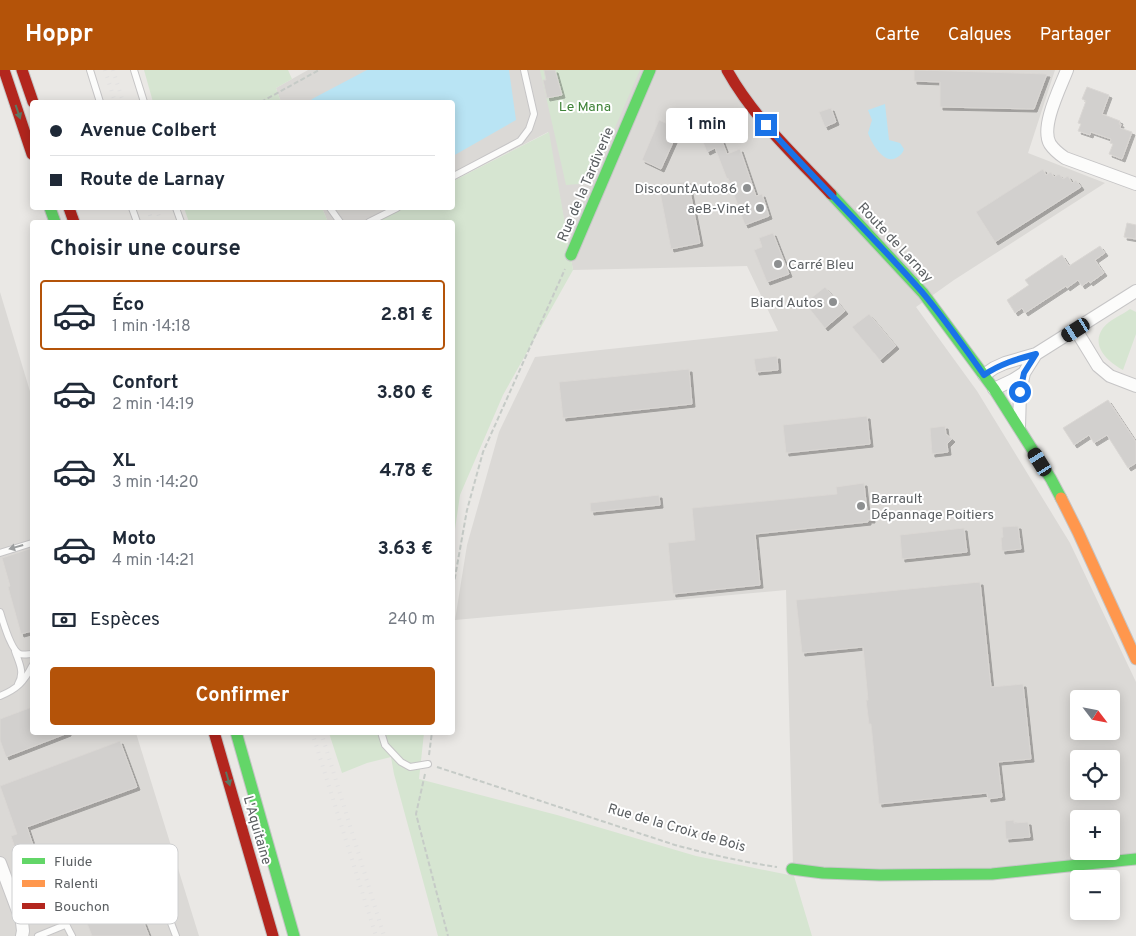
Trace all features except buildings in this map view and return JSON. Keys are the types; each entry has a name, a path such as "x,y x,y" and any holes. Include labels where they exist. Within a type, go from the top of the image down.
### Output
{"main road":[{"path":"4,70 30,148"},
{"path":"22,70 32,100"},
{"name":"Rue de la Tardiverie","path":"571,255 650,70"},
{"name":"Route de Larnay","path":"727,70 737,88 756,114 923,293 994,389 1051,479 1082,541 1136,659"},
{"name":"L'Aquitaine","path":"215,735 273,936"},
{"name":"L'Aquitaine","path":"237,735 294,936"},
{"path":"792,869 823,873 880,875 992,874 1136,859"}],"street":[{"path":"1067,70 1048,121 1047,132 1050,144 1056,152 1065,158 1136,184"},
{"path":"984,375 1005,363 1036,354 1136,290"},
{"path":"1076,330 1098,366 1110,376 1136,386"},
{"path":"1019,429 1020,398 1024,373 1036,354"},
{"path":"994,389 1024,373"},
{"path":"0,863 12,895"}],"lane":[{"path":"90,70 99,100"},
{"path":"134,70 143,100"},
{"path":"455,175 520,141 529,130 534,114 524,70"},
{"path":"331,210 338,220"},
{"path":"373,220 393,210"},
{"path":"0,553 30,544"},
{"path":"0,612 22,668 22,674 16,687"},
{"path":"13,647 20,654 30,654"},
{"path":"0,696 16,687 25,679 30,670"},
{"path":"382,735 385,746 400,762 410,767 428,764"},
{"path":"171,924 176,936"},
{"path":"38,936 66,925 72,936"}],"path":[{"path":"265,100 319,70"},
{"path":"455,577 467,510 483,452 571,255"},
{"path":"432,735 428,764 416,814 448,936"},
{"name":"Rue de la Croix de Bois","path":"428,764 675,845 739,861 792,869"}],"shaded area":[{"path":"308,70 1055,70 1028,153 1105,183 954,280 916,307 977,391 1070,543 1136,682 1136,854 1120,856 1120,810 1070,810 1070,860 1089,860 1004,871 793,867 786,590 455,620 467,545 499,432 535,357 778,331 747,266 573,270 548,132 455,180 455,100 280,100 276,88"},
{"path":"323,210 397,210 375,220 327,220"},
{"path":"0,292 30,391 30,735 137,735 170,844 12,844 12,924 178,924 178,868 199,936 0,936"}],"green space":[{"path":"144,70 288,70 292,79 276,88 280,100 152,100"},
{"name":"Le Mana","path":"540,70 640,70 591,183 566,185"},
{"path":"549,132 573,270 503,395 460,495 455,529 455,220 375,220 397,210 455,210 455,180"},
{"path":"185,210 323,210 327,220 188,220"},
{"path":"1130,309 1136,312 1136,334 1123,370 1102,353 1099,341 1103,328"},
{"path":"330,735 424,735 419,779 557,815 696,856 794,876 812,936 438,936 391,757 367,763 342,773"}],"water":[{"path":"367,70 509,70 516,120 455,155 455,100 312,99"},
{"path":"885,104 889,140 900,143 904,149 900,155 891,159 879,152 868,133 872,120 868,110"}],"railway":[{"path":"105,70 114,100"},
{"path":"113,70 122,100"},
{"path":"149,210 151,220"},
{"path":"157,210 160,220"},
{"path":"313,735 376,936"},
{"path":"322,735 384,936"}],"traffic: fast":[{"path":"571,255 650,70"},
{"path":"831,194 923,293 994,389 1061,498"},
{"path":"51,210 54,220"},
{"path":"237,735 294,936"},
{"path":"792,869 823,873 880,875 992,874 1136,859"}],"traffic: slow":[{"path":"1061,498 1136,659"}],"traffic: jam":[{"path":"4,70 30,148"},
{"path":"22,70 32,100"},
{"path":"727,70 737,87 762,120 831,194"},
{"path":"70,210 73,220"},
{"path":"215,735 273,936"}],"place":[{"name":"DiscountAuto86","path":"747,188"},
{"name":"aeB-Vinet","path":"760,208"},
{"name":"Carré Bleu","path":"778,264"},
{"name":"Biard Autos","path":"833,302"},
{"name":"Barrault Dépannage Poitiers","path":"861,506"}],"route":[{"path":"766,125 923,293 984,375 1005,363 1036,354 1024,373 1020,392"}]}
